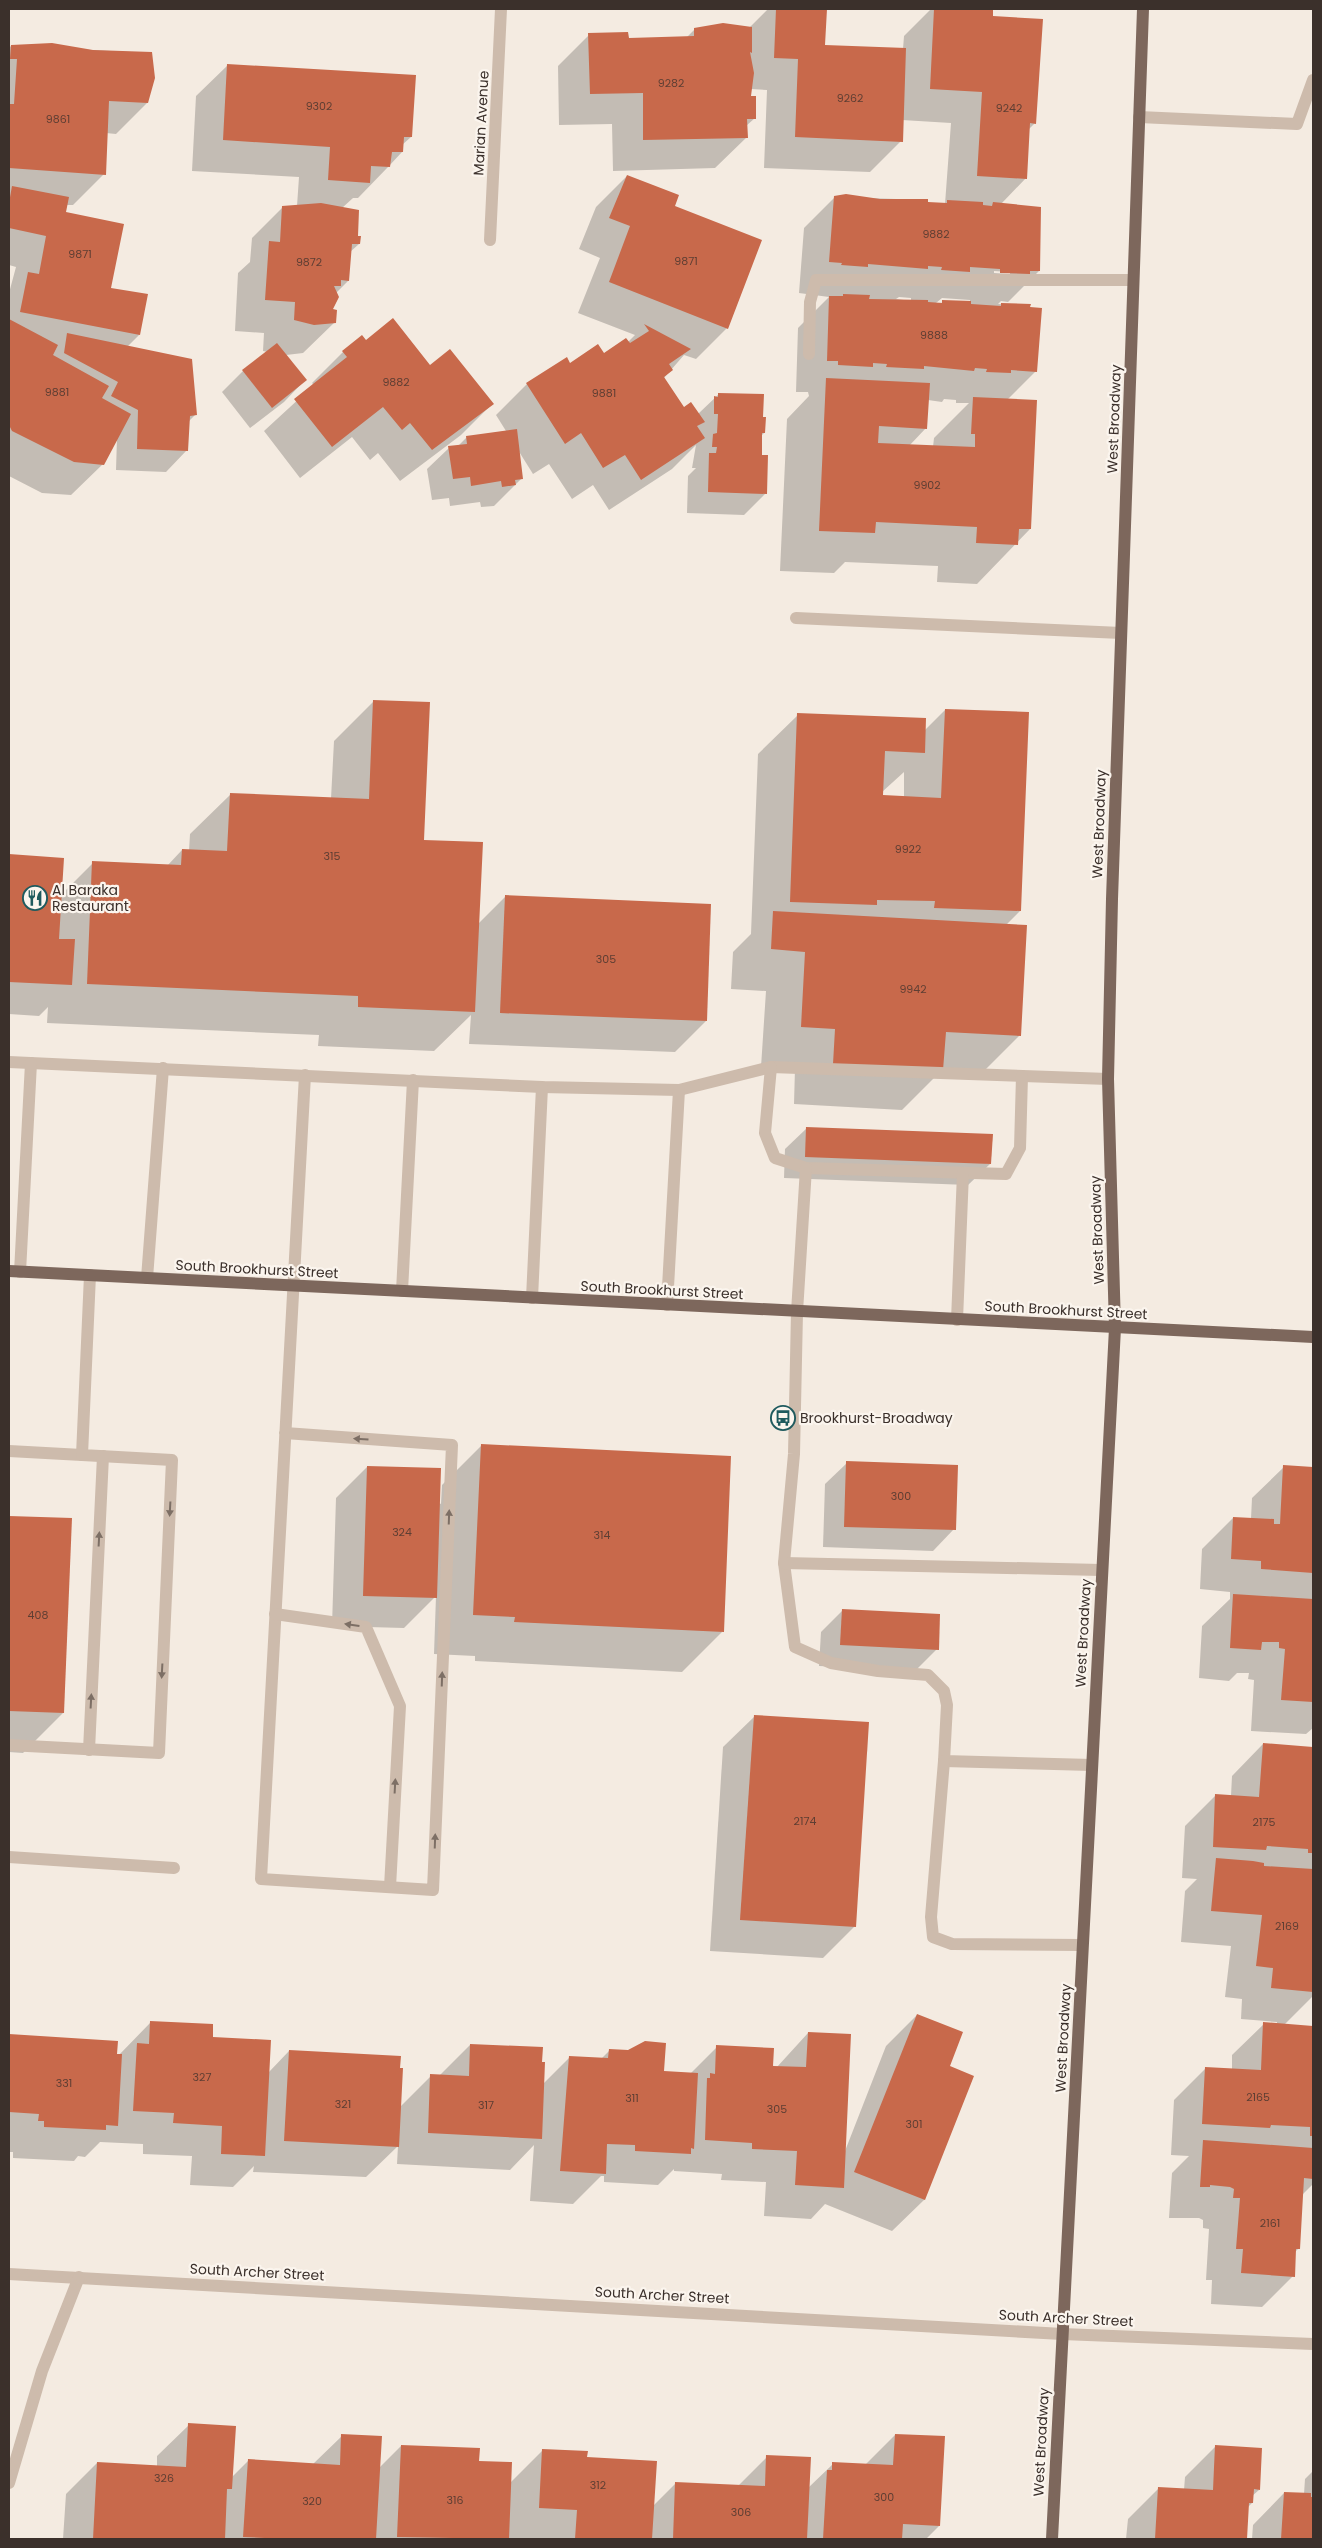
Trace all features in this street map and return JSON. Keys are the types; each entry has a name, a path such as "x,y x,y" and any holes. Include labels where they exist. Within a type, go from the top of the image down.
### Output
{"main road":[{"name":"West Broadway","path":"1052,2539 1115,1328 1108,1080 1121,633 1143,9"},
{"name":"South Brookhurst Street","path":"14,1271 1313,1337"}],"street":[{"name":"Marian Avenue","path":"490,240 501,9"},
{"path":"1139,117 1296,124 1313,80"},
{"path":"809,354 810,302 816,280 1133,280"},
{"path":"796,618 1019,626 1121,633"},
{"path":"9,1062 542,1087 680,1090 771,1067 1108,1080"},
{"path":"14,1271 31,1063"},
{"path":"771,1067 765,1133 775,1158 806,1168 1006,1174 1020,1148 1022,1076"},
{"path":"146,1278 162,1068"},
{"path":"285,1433 452,1446 433,1890 262,1879 275,1614 293,1286 305,1075"},
{"path":"402,1291 414,1080"},
{"path":"532,1298 542,1087"},
{"path":"667,1305 680,1090"},
{"path":"806,1168 796,1312 794,1454 784,1562 795,1647 831,1663 878,1671 928,1675 944,1691 947,1704 931,1917 933,1937 952,1944 1082,1945"},
{"path":"957,1320 963,1173"},
{"path":"82,1454 90,1275"},
{"path":"9,1451 172,1460 159,1753 9,1746"},
{"path":"89,1750 103,1456"},
{"path":"784,1562 1101,1570"},
{"path":"275,1614 366,1627 400,1706 390,1887"},
{"path":"944,1761 1092,1766"},
{"path":"9,1857 174,1868"},
{"name":"South Archer Street","path":"9,2274 1062,2334 1313,2344"},
{"path":"9,2483 42,2371 79,2277"}],"building":[{"path":"776,9 827,9 825,45 906,48 903,142 795,137 798,59 774,58"},
{"path":"934,9 993,9 993,16 1043,19 1036,124 1030,123 1027,179 977,176 982,92 930,89"},
{"path":"723,23 752,27 752,53 750,52 754,73 751,96 756,96 756,119 747,119 748,138 643,140 643,93 590,94 588,33 628,32 629,38 694,36 694,28"},
{"path":"52,43 93,50 152,52 155,78 148,103 109,101 106,175 9,168 9,104 14,104 17,59 10,59 11,45"},
{"path":"227,64 416,75 412,137 404,137 403,152 392,152 390,167 371,166 370,183 328,180 330,147 223,140"},
{"path":"627,175 679,195 675,206 762,240 728,329 609,282 630,226 609,218"},
{"path":"12,186 69,197 66,212 124,224 111,288 148,294 140,335 20,312 28,272 39,274 46,236 9,228 9,203"},
{"path":"846,194 880,199 928,199 928,202 947,203 947,200 983,202 983,205 992,206 993,202 1041,207 1040,271 1030,271 1030,274 1000,273 1000,269 970,267 970,272 941,270 942,267 928,266 928,269 868,264 868,267 829,262 834,196"},
{"path":"321,203 359,210 358,236 361,236 360,244 352,244 349,281 341,280 341,286 334,286 339,297 333,309 337,310 336,323 314,325 294,320 295,302 265,300 269,241 280,242 282,206"},
{"path":"843,294 870,295 869,299 928,300 928,302 942,303 942,300 971,301 971,304 1001,306 1001,303 1031,304 1030,307 1042,308 1037,372 1011,370 1011,373 986,372 987,369 975,368 974,371 924,366 924,369 886,367 887,364 873,363 873,367 838,365 838,361 827,361 829,296 843,296"},
{"path":"393,318 430,365 450,349 494,404 432,450 410,423 402,430 383,407 332,447 294,399 347,357 342,351 362,335 366,340"},
{"path":"9,319 58,345 53,355 109,386 102,398 131,414 104,465 74,462 12,431 9,425"},
{"path":"644,324 691,349 669,364 673,370 664,377 684,407 691,402 705,422 697,426 705,438 641,480 625,455 603,468 581,433 565,444 526,383 567,357 570,363 598,344 604,353 626,338 630,343 649,331"},
{"path":"67,333 192,359 197,415 190,416 188,451 137,449 138,410 111,396 118,382 64,353"},
{"path":"277,343 307,380 272,408 242,370"},
{"path":"826,378 930,383 927,429 879,426 878,443 975,447 975,434 971,434 973,397 1037,400 1031,529 1019,529 1018,545 976,543 977,527 876,522 875,533 819,531"},
{"path":"718,393 764,394 763,417 766,417 765,433 762,433 762,455 768,455 767,494 708,492 709,453 716,453 717,447 712,447 713,434 717,433 718,414 714,414 714,396 718,397"},
{"path":"517,429 523,479 515,480 516,485 502,487 501,481 471,486 470,477 453,479 448,446 467,444 466,436"},
{"path":"373,700 430,702 424,840 483,842 475,1012 358,1007 358,996 87,984 92,861 181,865 182,849 227,851 230,793 369,799"},
{"path":"945,709 1029,712 1021,911 934,908 935,901 877,900 877,905 790,902 797,713 926,718 925,753 885,751 883,795 941,798"},
{"name":"Al Baraka Restaurant","path":"9,854 64,858 59,939 75,939 72,985 9,982"},
{"path":"505,895 711,904 707,1021 500,1013"},
{"path":"773,911 1027,925 1021,1036 946,1032 943,1070 833,1064 835,1029 801,1027 805,952 771,949"},
{"path":"806,1127 993,1134 991,1164 805,1157"},
{"path":"481,1444 731,1456 724,1632 514,1622 515,1617 473,1615"},
{"path":"846,1461 958,1465 956,1530 844,1527"},
{"path":"1283,1465 1313,1467 1313,1573 1261,1569 1261,1561 1231,1559 1233,1517 1274,1519 1274,1524 1280,1524"},
{"path":"367,1466 441,1468 437,1598 363,1596"},
{"path":"9,1516 72,1518 64,1713 9,1711"},
{"path":"1233,1594 1313,1599 1313,1702 1281,1700 1285,1649 1279,1648 1279,1642 1262,1642 1261,1650 1230,1648"},
{"path":"842,1609 940,1614 939,1650 840,1645"},
{"path":"754,1715 869,1722 856,1927 740,1920"},
{"path":"1263,1743 1313,1747 1313,1853 1308,1853 1308,1849 1267,1846 1266,1850 1213,1847 1215,1794 1259,1797"},
{"path":"1216,1858 1253,1861 1264,1863 1264,1866 1313,1869 1313,1992 1271,1988 1273,1968 1256,1966 1262,1915 1211,1911"},
{"path":"917,2014 963,2032 950,2066 974,2076 925,2200 854,2172"},
{"path":"150,2021 213,2024 213,2037 271,2040 265,2156 221,2154 222,2126 173,2123 174,2113 133,2111 137,2043 149,2044"},
{"path":"1263,2022 1313,2026 1313,2136 1310,2136 1310,2127 1271,2125 1270,2128 1202,2124 1205,2067 1261,2070"},
{"path":"808,2032 851,2034 844,2188 795,2185 797,2151 752,2149 752,2143 705,2140 707,2078 710,2078 710,2073 715,2074 716,2045 774,2048 773,2066 806,2067"},
{"path":"9,2034 118,2041 117,2054 122,2054 118,2126 106,2125 106,2130 44,2127 44,2121 38,2121 39,2114 9,2112"},
{"path":"645,2041 666,2043 664,2071 698,2073 694,2149 691,2148 691,2154 635,2151 635,2145 607,2144 606,2174 560,2171 569,2056 608,2058 609,2049 628,2050"},
{"path":"470,2044 543,2047 542,2062 545,2062 542,2139 428,2133 430,2074 469,2076"},
{"path":"289,2050 401,2056 400,2068 403,2068 399,2147 284,2141"},
{"path":"1203,2140 1313,2148 1313,2179 1304,2178 1300,2249 1296,2249 1295,2277 1241,2273 1243,2249 1236,2249 1240,2198 1233,2198 1234,2189 1230,2187 1210,2185 1210,2187 1200,2187"},
{"path":"188,2423 236,2426 232,2489 227,2489 225,2539 93,2539 97,2462 186,2467"},
{"path":"341,2434 382,2436 376,2539 243,2537 248,2459 340,2465"},
{"path":"895,2434 945,2436 940,2526 903,2524 902,2539 823,2539 827,2470 832,2470 832,2462 893,2465"},
{"path":"401,2445 480,2448 479,2461 512,2462 509,2539 397,2537"},
{"path":"1215,2445 1262,2448 1260,2490 1254,2489 1253,2503 1249,2503 1247,2539 1155,2539 1158,2487 1213,2490"},
{"path":"542,2449 588,2451 587,2457 657,2461 652,2539 575,2539 577,2510 539,2508"},
{"path":"766,2455 811,2457 807,2539 673,2539 675,2482 765,2486"},
{"path":"1284,2492 1311,2493 1311,2497 1313,2497 1313,2539 1281,2539"}],"place":[{"name":"Al Baraka Restaurant","path":"35,898"},
{"name":"Brookhurst-Broadway","path":"783,1418"}]}
